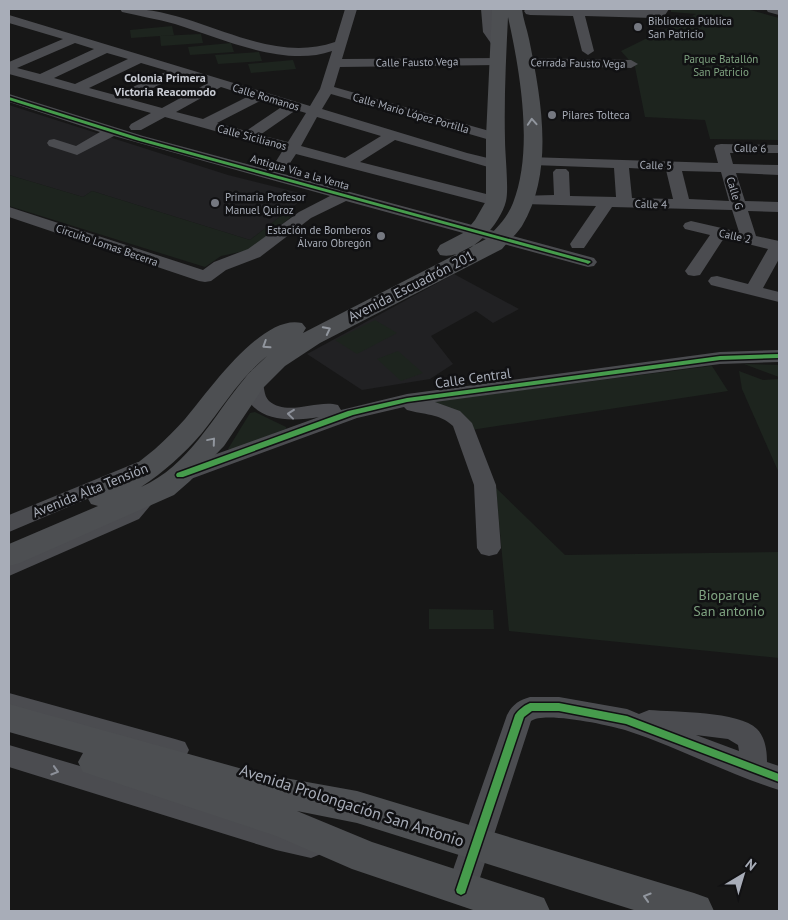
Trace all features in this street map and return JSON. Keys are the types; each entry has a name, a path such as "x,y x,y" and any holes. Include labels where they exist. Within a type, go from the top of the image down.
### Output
{"main road":[{"name":"Avenida Escuadrón 201","path":"169,469 214,440 254,384 276,361 311,338 452,257 482,226 496,201 495,136 500,9"},
{"path":"506,232 524,199 533,160 532,122 520,36 525,10"},
{"name":"Avenida Escuadrón 201","path":"149,494 164,488 169,469 187,433 231,377 254,353 290,330 506,232"},
{"name":"Avenida Alta Tensión","path":"9,556 21,533 125,486 169,469"},
{"name":"Avenida Alta Tensión","path":"21,533 149,494"},
{"path":"9,718 257,788 357,807"},
{"path":"9,736 135,774 285,823 364,857 530,911"},
{"name":"Avenida Prolongación San Antonio","path":"357,807 694,911"}],"street":[{"path":"132,9 158,13 168,9"},
{"path":"132,9 274,50 320,51 340,44"},
{"path":"280,166 327,89 351,9"},
{"path":"487,9 489,32 499,53"},
{"path":"525,10 653,14 661,12 663,9"},
{"path":"772,9 779,11"},
{"path":"578,12 588,51"},
{"name":"Calle Romanos","path":"12,22 261,94 462,156 495,164"},
{"path":"9,68 74,39"},
{"path":"41,78 106,48"},
{"name":"Calle Fausto Vega","path":"336,63 499,53"},
{"path":"77,88 139,58"},
{"name":"Cerrada Fausto Vega","path":"524,62 631,64"},
{"name":"Calle Sicilianos","path":"9,68 204,124 496,201"},
{"path":"117,100 179,71"},
{"path":"136,127 218,83"},
{"name":"Calle Mario López Portilla","path":"327,89 495,136"},
{"name":"Antigua Vía a la Venta","path":"9,90 320,177 482,226"},
{"path":"204,124 261,94"},
{"name":"Antigua Vía a la Venta","path":"9,98 112,130 342,196 506,232 588,262"},
{"path":"248,136 295,105"},
{"path":"54,143 77,151 112,130"},
{"path":"348,163 393,135"},
{"name":"Calle 6","path":"720,148 779,149"},
{"name":"Calle G","path":"720,148 728,168 749,239"},
{"name":"Calle 5","path":"533,160 779,170"},
{"path":"620,164 625,203"},
{"path":"673,166 682,205"},
{"path":"560,172 562,201"},
{"name":"Antigua Vía a la Venta","path":"320,177 342,196"},
{"name":"Circuito Lomas Becerra","path":"9,212 205,278 220,266 254,253 305,215 342,196"},
{"name":"Calle 4","path":"524,199 779,207"},
{"path":"578,244 607,202"},
{"name":"Calle 2","path":"691,226 779,246"},
{"path":"694,271 720,232"},
{"path":"754,290 779,246"},
{"path":"717,281 779,297"},
{"name":"Calle Central","path":"254,384 255,394 262,404 276,411 292,414 309,414 391,401 720,358 779,356"},
{"path":"391,401 439,409 453,415 462,423 485,485 489,548"},
{"name":"Calle Central","path":"169,469 391,401"},
{"name":"Avenida Alta Tensión","path":"9,568 131,514 149,494"},
{"name":"Avenida Prolongación San Antonio","path":"9,703 253,773 357,807"},
{"path":"461,890 520,715 530,706 543,706 627,720 779,778"},
{"path":"9,756 276,837 364,857"}],"shaded area":[{"path":"9,105 228,175 308,195 250,240 92,191 83,197 9,175"},
{"path":"454,274 519,309 493,323 476,311 431,336 453,364 430,379 362,390 307,354"}],"green space":[{"name":"Parque Batallón San Patricio","path":"671,9 747,9 779,18 779,140 710,139 705,120 645,117 635,67 621,51 696,14 671,12"},
{"path":"172,26 174,35 131,38 130,30"},
{"path":"201,34 203,43 161,46 160,36"},
{"path":"231,43 234,52 190,55 188,47"},
{"path":"259,52 262,61 218,64 215,55"},
{"path":"293,60 296,69 251,73 248,64"},
{"path":"9,175 83,197 92,191 250,240 286,212 295,214 249,250 221,256 205,267 9,206"},
{"path":"375,320 397,333 357,354 335,340"},
{"path":"398,351 423,373 401,381 377,359"},
{"path":"744,364 779,365 779,377"},
{"path":"712,366 728,391 471,430 428,402"},
{"path":"739,371 763,380 779,379 779,473 742,389"},
{"path":"255,412 286,427 286,429 231,450 228,449 250,413"},
{"name":"Bioparque San antonio","path":"496,488 565,555 779,552 779,658 509,631"},
{"path":"429,609 493,610 494,629 429,629"}],"cycle path":[{"path":"9,98 138,139 588,262"},
{"path":"180,475 351,413 407,400 720,358 779,356"},
{"path":"461,890 520,715 530,707 559,707 627,720 779,778"}],"place":[{"name":"Biblioteca Pública San Patricio","path":"638,27"},
{"name":"Pilares Tolteca","path":"552,115"},
{"name":"Primaria Profesor Manuel Quiroz","path":"215,203"},
{"name":"Estación de Bomberos Álvaro Obregón","path":"381,236"}],"district":[{"name":"Colonia Primera Victoria Reacomodo","path":"165,84"}]}
